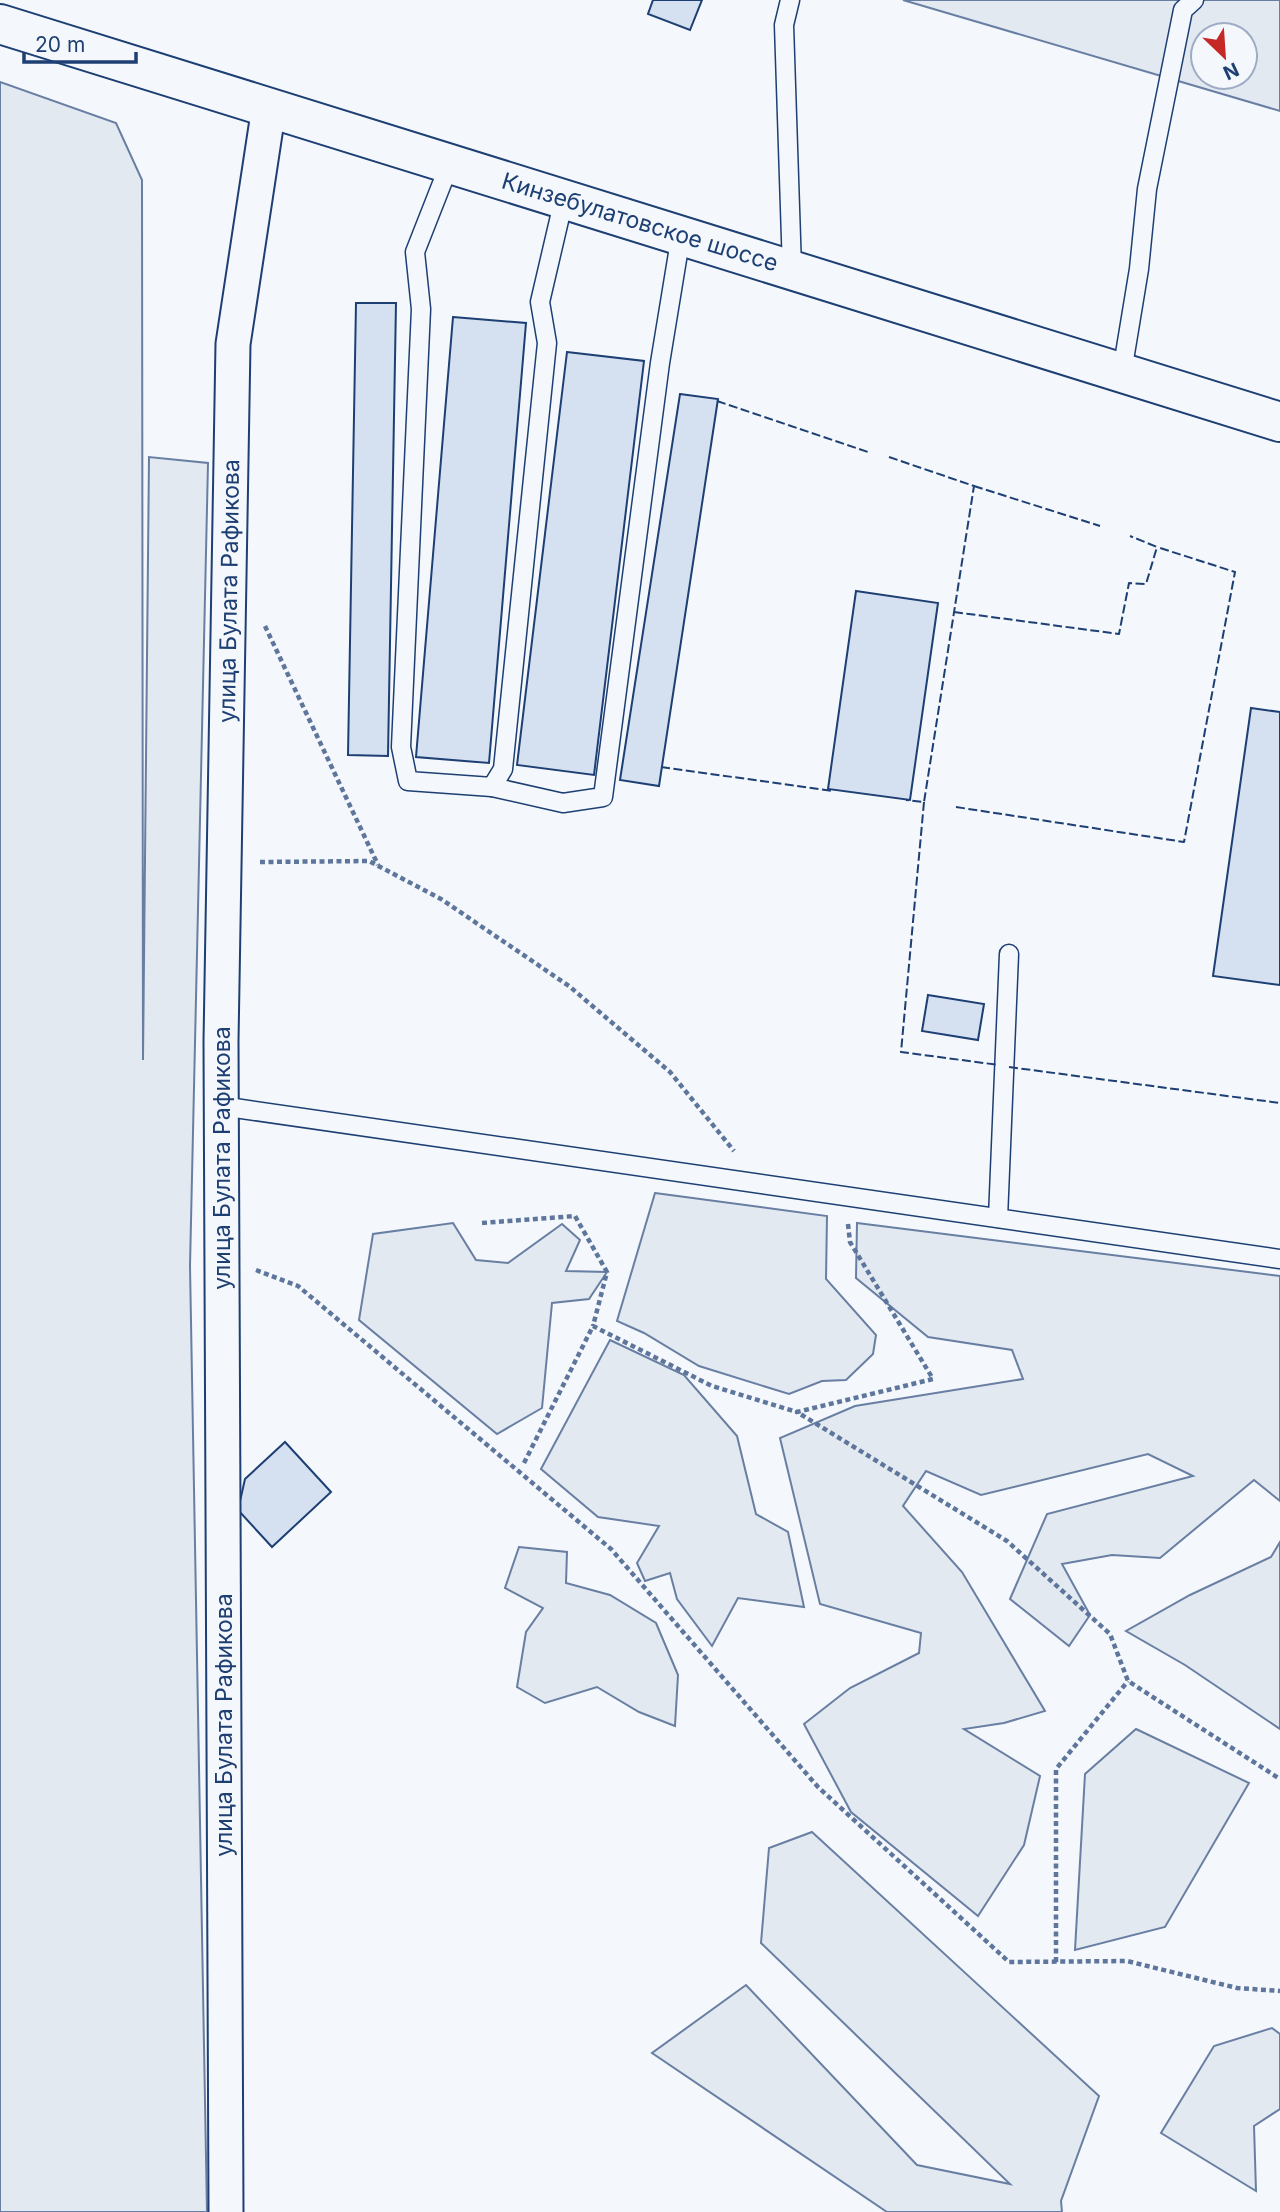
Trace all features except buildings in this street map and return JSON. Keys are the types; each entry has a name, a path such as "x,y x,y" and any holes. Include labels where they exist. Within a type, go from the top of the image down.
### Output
{"main road":[{"name":"Кинзебулатовское шоссе","path":"0,24 1280,422"}],"street":[{"name":"улица Булата Рафикова","path":"226,2212 221,1106 233,344 269,107"}],"lane":[{"path":"790,0 784,25 793,269"},
{"path":"1122,372 1139,268 1147,188 1183,10 1194,0"},
{"path":"450,163 415,252 421,309 401,747 408,780 492,787 563,803 603,797 660,363 681,235"},
{"path":"492,787 503,769 547,344 540,302 564,199"},
{"path":"998,1218 1009,954"},
{"path":"221,1106 1280,1259"}],"path":[{"path":"260,616 379,866"},
{"path":"224,862 369,861 441,899 569,986 670,1072 760,1183"},
{"path":"797,1412 933,1379 850,1242 844,1196"},
{"path":"482,1223 575,1216 607,1272 593,1326 524,1463"},
{"path":"222,1257 298,1286 611,1549 818,1787 1009,1962 1128,1961 1237,1988 1280,1991"},
{"path":"593,1326 712,1386 797,1412 1007,1541 1110,1634 1128,1681 1280,1779"},
{"path":"1056,1962 1056,1769 1128,1681"}],"shaded area":[{"path":"903,0 1280,0 1280,111 1212,91 1259,91 1259,21 1189,21 1189,84"},
{"path":"0,82 116,123 142,180 143,1060 149,457 208,463 190,1266 207,2212 0,2212"},
{"path":"655,1193 827,1216 826,1279 876,1335 873,1354 846,1380 822,1381 789,1394 699,1366 644,1333 617,1321"},
{"path":"453,1223 476,1260 508,1263 562,1224 580,1240 566,1271 607,1272 589,1299 552,1303 542,1408 497,1434 359,1320 373,1234"},
{"path":"857,1223 1280,1276 1280,1501 1254,1480 1160,1558 1112,1555 1062,1564 1090,1615 1069,1646 1010,1599 1047,1514 1193,1476 1148,1454 981,1495 926,1471 903,1506 962,1572 1045,1711 1004,1723 964,1729 1040,1776 1024,1845 978,1916 851,1812 804,1724 850,1688 919,1653 921,1633 820,1604 780,1438 855,1406 1023,1379 1012,1350 928,1337 856,1278"},
{"path":"610,1340 684,1375 737,1436 756,1514 788,1532 804,1607 738,1598 712,1646 677,1599 670,1573 645,1581 637,1563 659,1526 598,1517 541,1469"},
{"path":"1280,1542 1280,1729 1185,1665 1126,1631 1190,1595 1271,1557"},
{"path":"519,1547 567,1552 566,1583 610,1595 656,1623 678,1675 675,1726 639,1712 597,1687 545,1703 517,1687 526,1632 543,1608 505,1588"},
{"path":"1136,1729 1249,1783 1165,1927 1075,1950 1085,1774"},
{"path":"812,1832 1099,2096 1061,2201 1062,2212 887,2212 652,2053 746,1985 917,2165 1010,2184 761,1943 769,1848"},
{"path":"1272,2028 1280,2034 1280,2109 1254,2126 1256,2191 1161,2133 1214,2046"}],"fence":[{"path":"717,401 868,452"},
{"path":"889,457 974,486 924,802 906,800"},
{"path":"974,486 1100,526"},
{"path":"954,612 1119,634 1129,583 1146,584 1157,547 1130,536"},
{"path":"956,807 1184,842 1235,572 1157,547"},
{"path":"661,767 833,791"},
{"path":"924,802 901,1052 999,1065"},
{"path":"1009,1067 1280,1103"}]}
